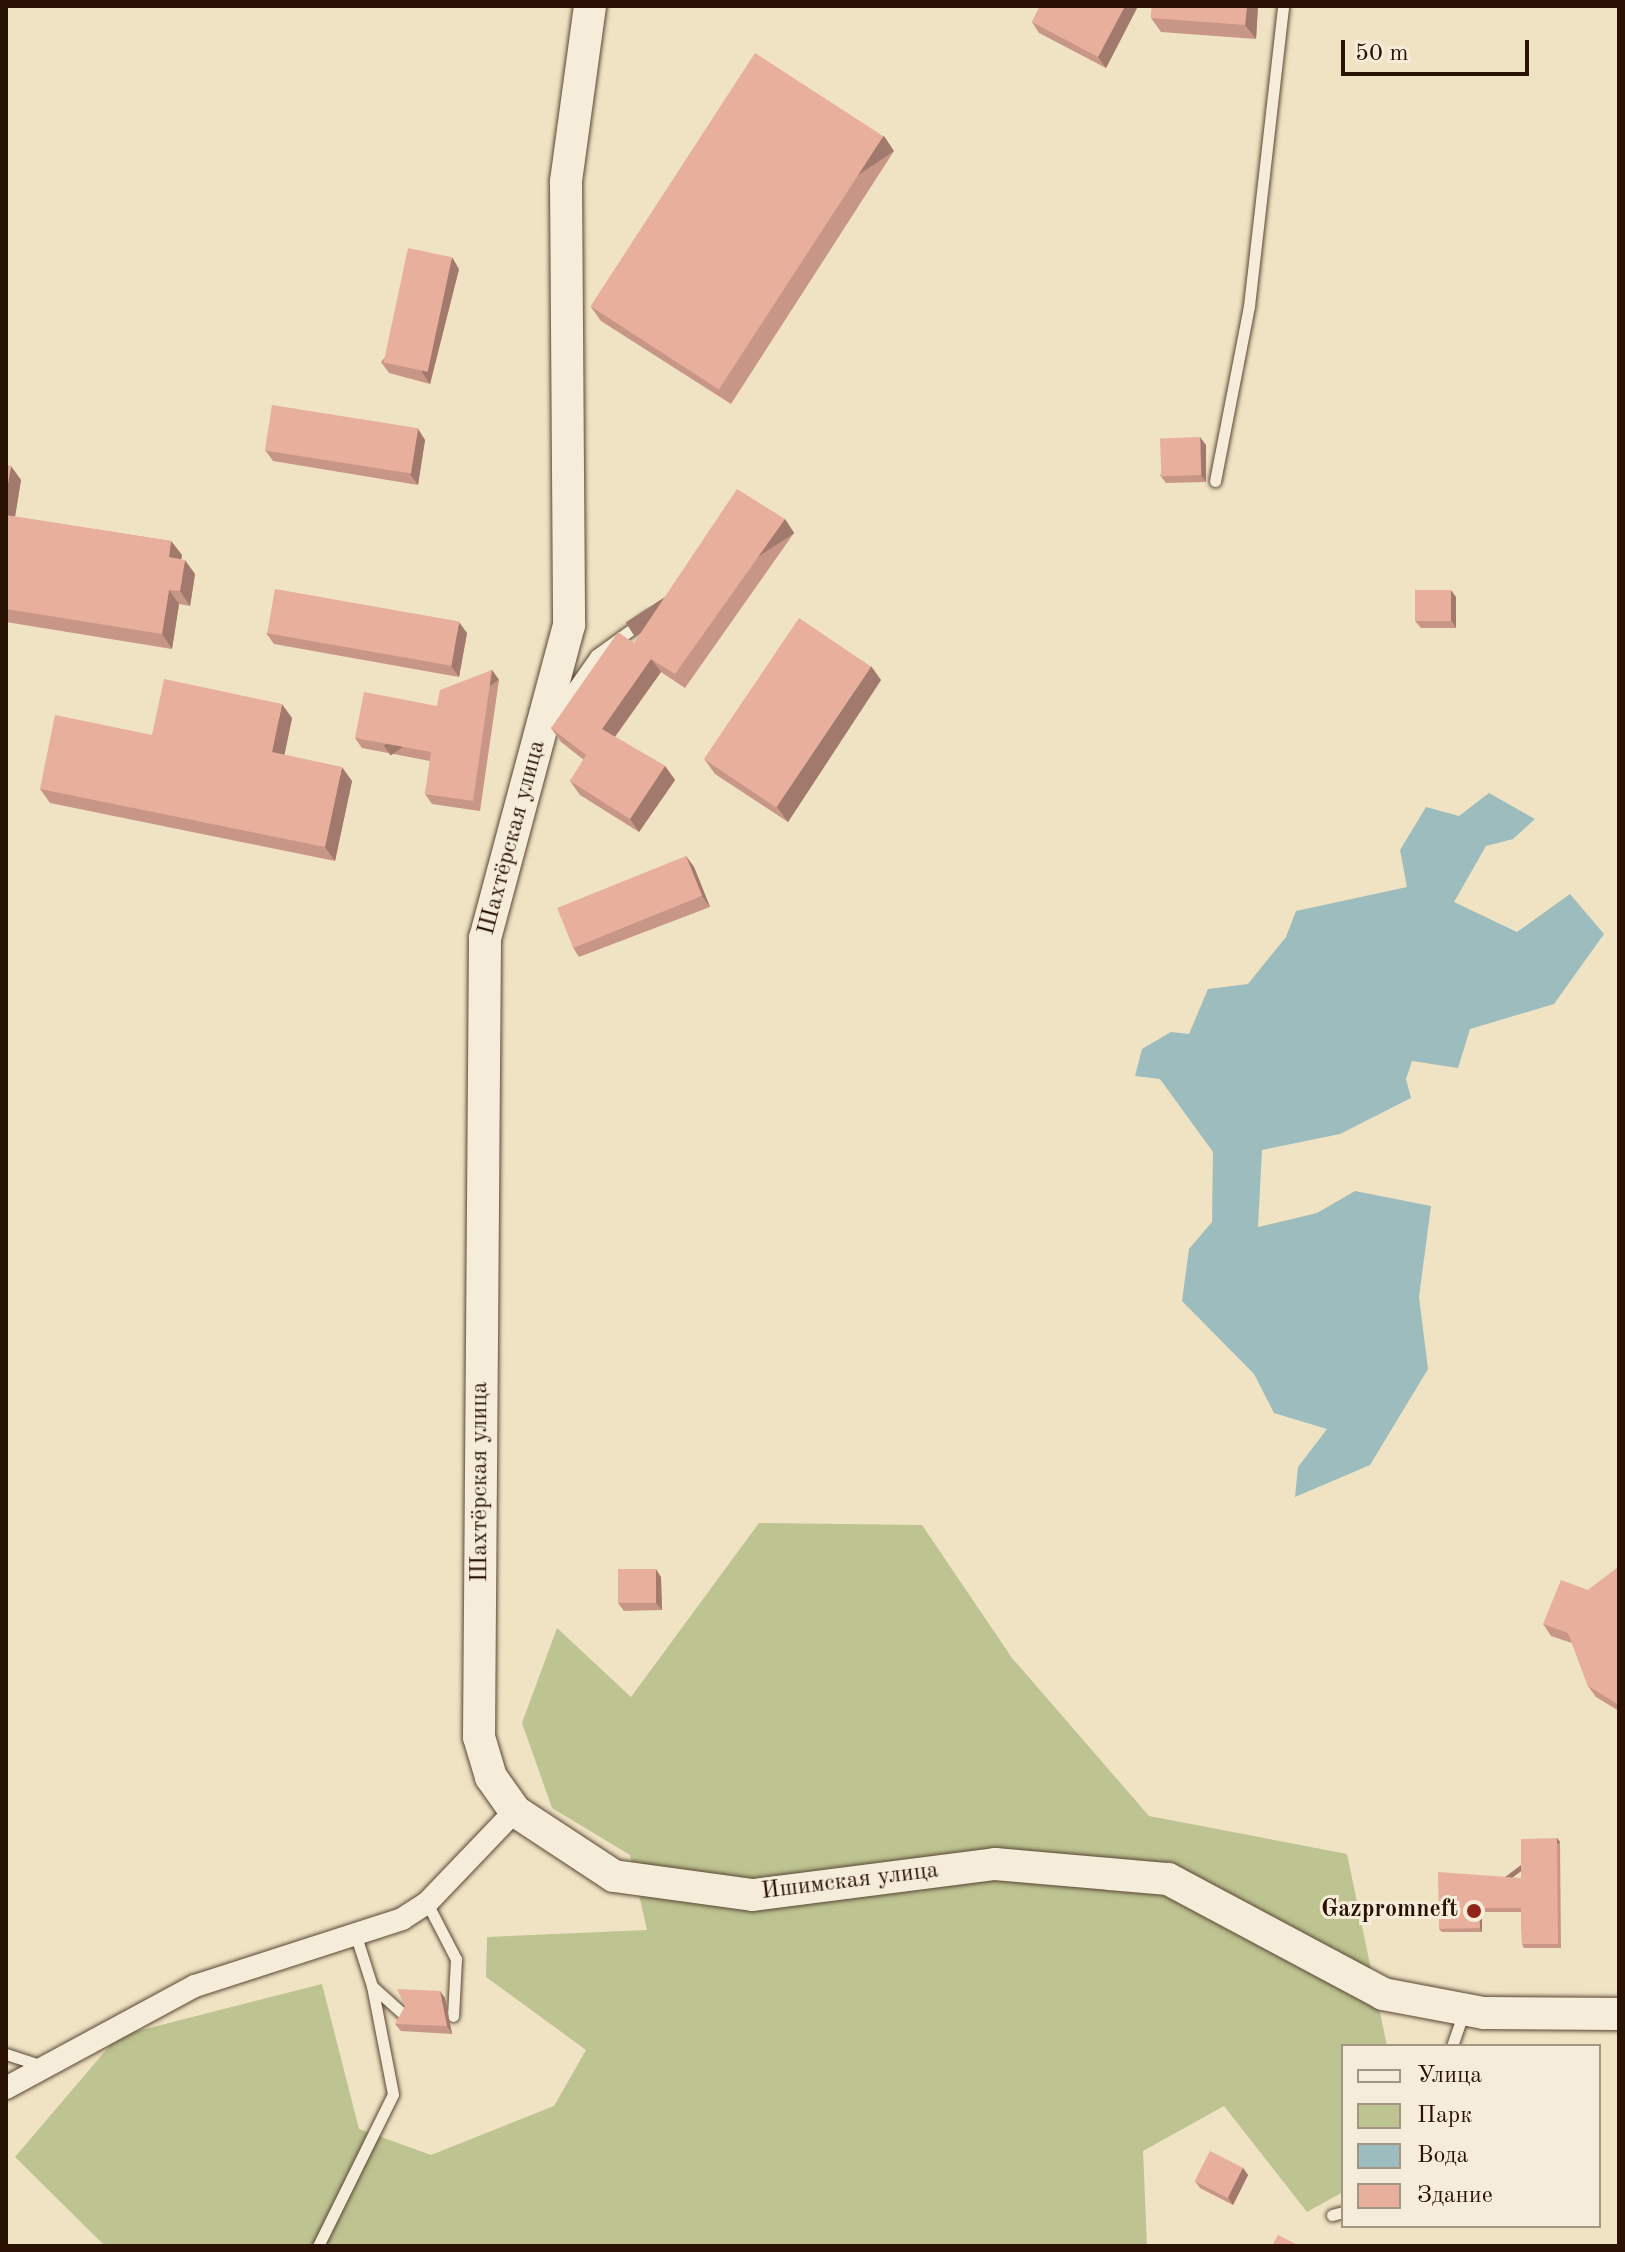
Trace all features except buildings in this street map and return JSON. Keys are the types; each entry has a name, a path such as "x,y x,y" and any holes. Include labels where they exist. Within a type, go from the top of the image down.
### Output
{"main road":[{"name":"Шахтёрская улица","path":"515,1811 491,1777 479,1737 485,938 569,625 566,182 590,6"},
{"name":"Ишимская улица","path":"515,1811 614,1876 753,1895 995,1864 1168,1879 1341,1977 1383,1994 1464,2010 1619,2014"}],"street":[{"path":"6,2088 195,1986 355,1932 427,1903 515,1811"}],"lane":[{"path":"1215,481 1249,306 1283,6"},
{"path":"539,736 596,655 650,616"},
{"path":"427,1903 456,1959 453,2016"},
{"path":"318,2246 393,2094 372,1986 355,1932"},
{"path":"372,1986 402,2013"},
{"path":"1453,2044 1464,2010"},
{"path":"6,2054 44,2066"}],"green space":[{"path":"759,1523 922,1525 1012,1658 1149,1816 1347,1854 1387,2044 1341,2044 1341,2193 1307,2212 1224,2106 1143,2151 1147,2246 105,2246 15,2157 118,2036 322,1984 359,2129 431,2155 554,2106 586,2050 486,1977 487,1937 647,1930 630,1855 552,1808 522,1723 557,1628 631,1697"}],"water":[{"path":"1489,793 1535,819 1513,839 1486,846 1454,902 1517,932 1570,894 1604,934 1554,1004 1470,1029 1458,1068 1412,1061 1406,1079 1411,1098 1340,1134 1262,1150 1258,1227 1317,1213 1355,1191 1431,1206 1419,1297 1428,1369 1370,1465 1295,1497 1298,1467 1327,1429 1274,1413 1254,1374 1182,1301 1189,1249 1212,1222 1213,1152 1160,1079 1135,1076 1142,1049 1171,1032 1189,1034 1208,989 1248,984 1286,937 1296,911 1407,887 1400,850 1426,807 1459,816"}],"tram line":[{"path":"433,6 478,6"}],"place":[{"name":"Gazpromneft","path":"1474,1911"}]}
